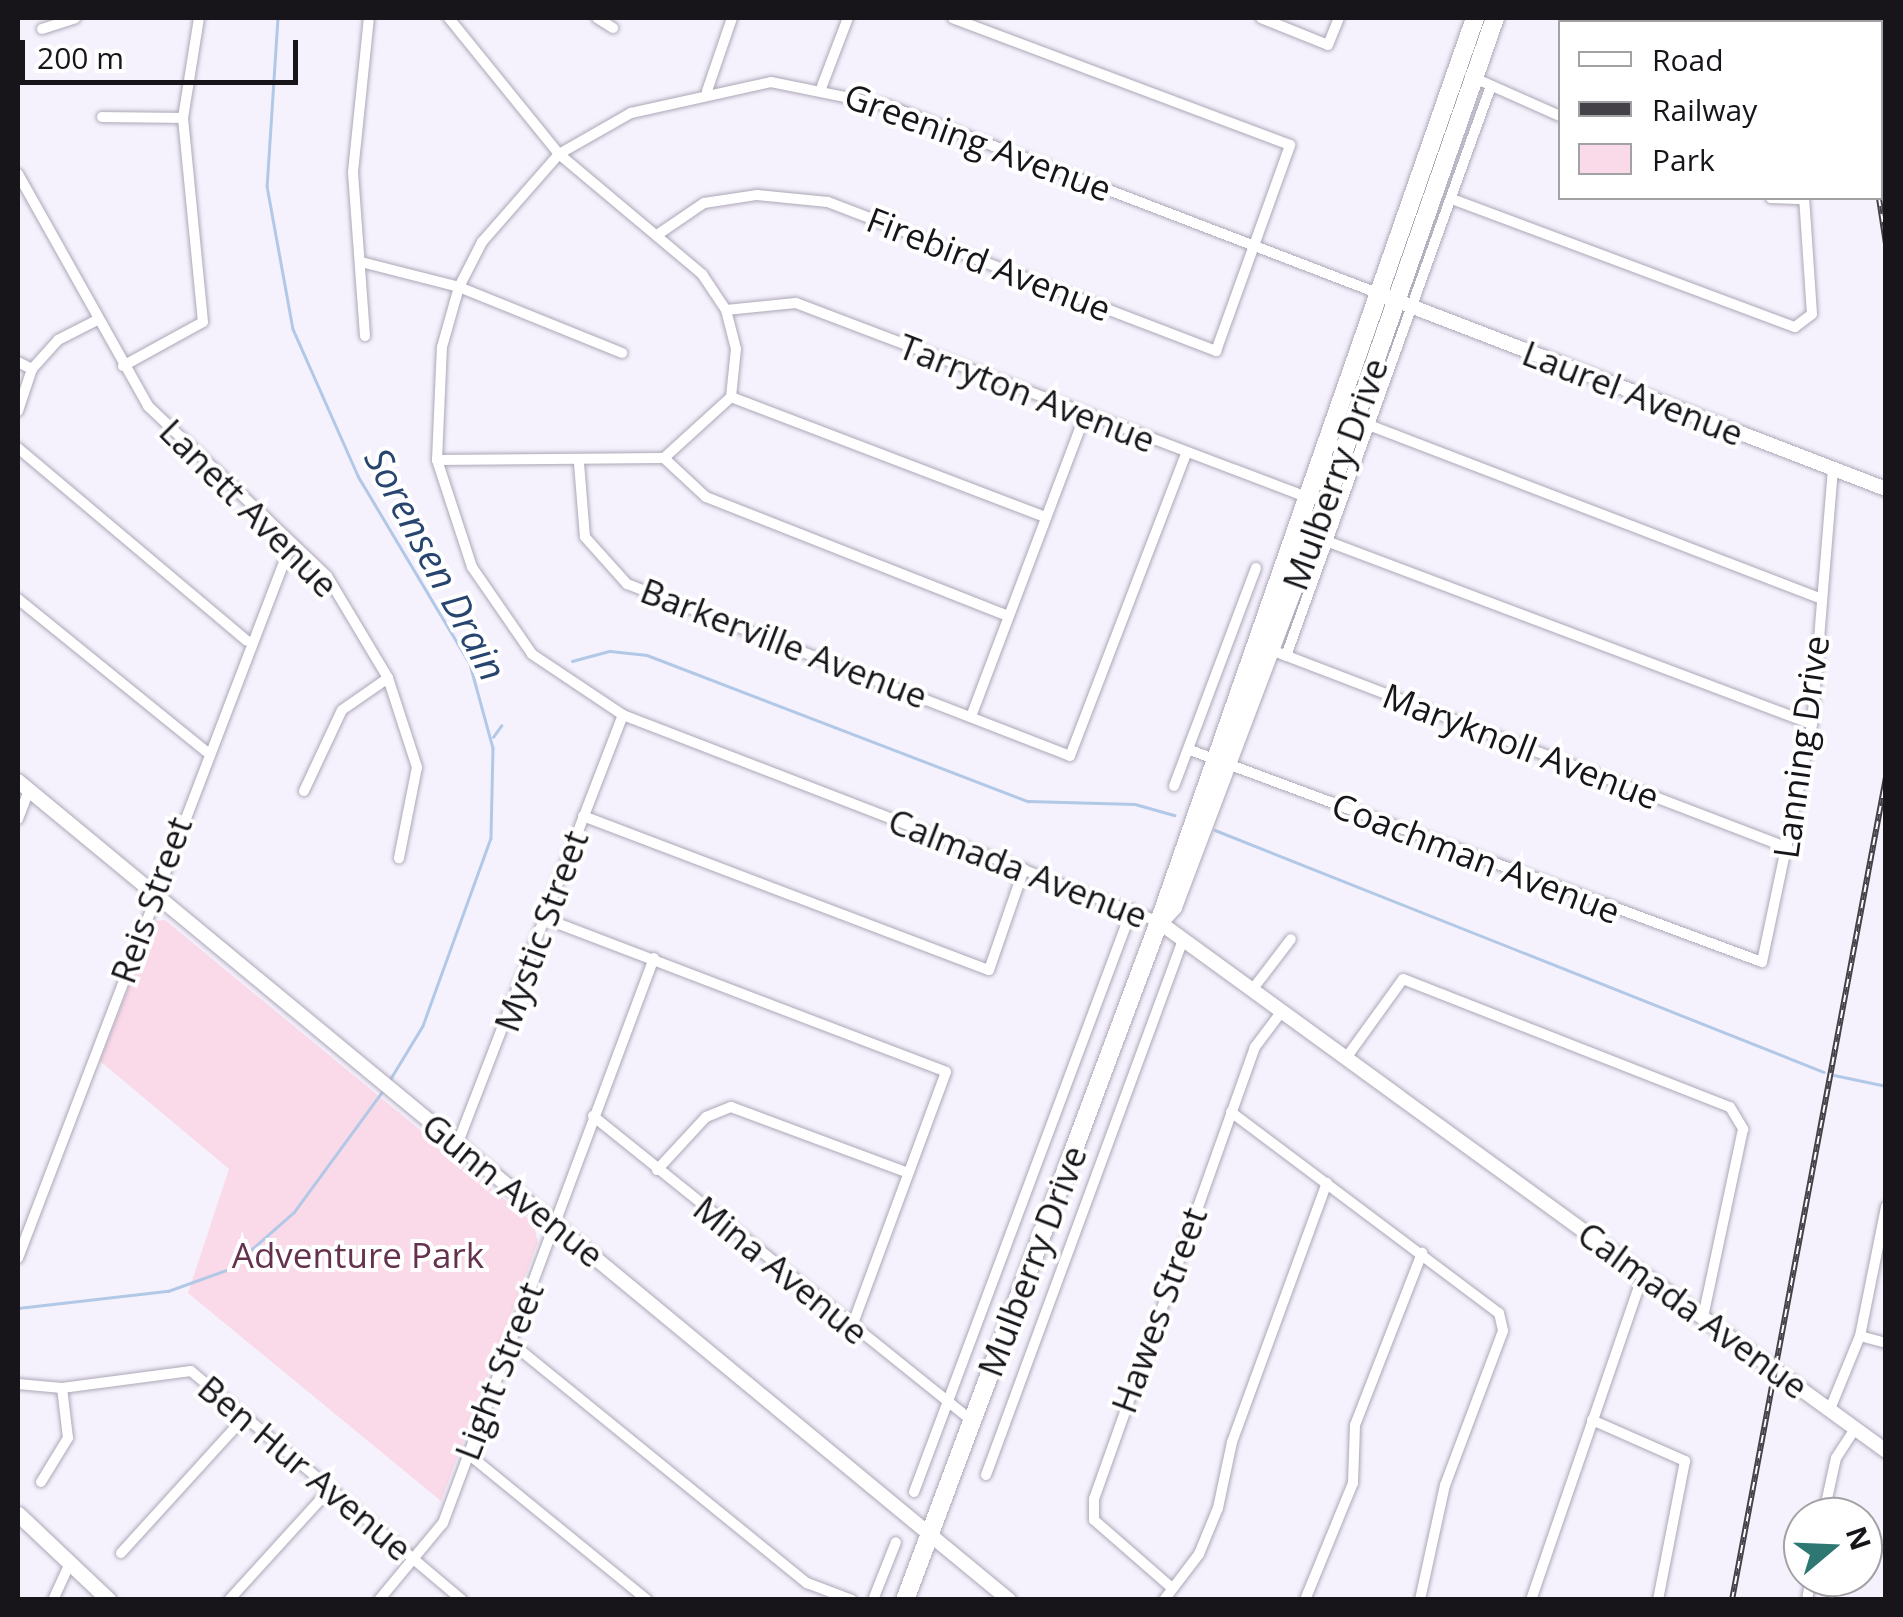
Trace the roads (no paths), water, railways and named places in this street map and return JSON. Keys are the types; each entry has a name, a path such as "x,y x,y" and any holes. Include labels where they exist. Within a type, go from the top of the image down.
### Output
{"main road":[{"name":"Mulberry Drive","path":"1474,78 1475,18"},
{"name":"Mulberry Drive","path":"905,1600 1219,759 1270,650 1316,501 1397,301 1495,18"},
{"path":"18,1514 109,1600"}],"street":[{"path":"42,29 76,18"},
{"path":"123,366 204,322 183,118 199,18"},
{"path":"365,336 354,104 370,18"},
{"path":"437,460 477,453 579,463 664,458 731,397 736,348 726,310 657,235 559,154 449,18"},
{"path":"597,18 612,28"},
{"path":"708,91 732,18"},
{"path":"822,86 848,18"},
{"path":"954,18 1290,145 1251,245"},
{"path":"1261,18 1328,45 1339,18"},
{"path":"1270,650 1329,542 1374,427 1397,301 1452,199 1474,78 1558,115"},
{"name":"Greening Avenue","path":"460,287 492,229 559,154 631,113 708,91 822,86 1397,301"},
{"path":"102,117 183,118"},
{"name":"Lanett Avenue","path":"18,174 148,406 327,576 388,678 417,766 399,858"},
{"name":"Firebird Avenue","path":"657,235 704,203 757,195 828,202 1216,351 1251,245"},
{"path":"1452,199 1807,327 1804,200"},
{"path":"360,262 460,287 622,353"},
{"name":"Calmada Avenue","path":"460,287 442,347 437,460 472,567 532,654 622,716 1159,922 1886,1450"},
{"name":"Laurel Avenue","path":"1397,301 1886,490"},
{"name":"Tarryton Avenue","path":"726,310 796,303 1316,501"},
{"path":"18,411 32,370 58,340 97,320"},
{"path":"18,362 32,370"},
{"path":"731,397 1046,518"},
{"path":"972,714 1006,615 1085,415"},
{"path":"1374,427 1820,598"},
{"path":"18,448 247,642"},
{"name":"Barkerville Avenue","path":"579,463 585,537 627,584 972,714 1070,756 1186,454"},
{"path":"664,458 706,497 1006,615"},
{"name":"Lanning Drive","path":"1762,962 1812,724 1834,470"},
{"path":"1329,542 1812,724"},
{"name":"Reis Street","path":"18,1258 247,642 291,544"},
{"path":"1174,786 1256,568"},
{"path":"18,599 206,751"},
{"name":"Maryknoll Avenue","path":"1270,650 1788,848"},
{"path":"304,791 342,710 388,678"},
{"name":"Mystic Street","path":"457,1145 622,716"},
{"name":"Coachman Avenue","path":"1190,750 1762,962"},
{"path":"18,818 23,786"},
{"name":"Gunn Avenue","path":"23,786 933,1532 1008,1600"},
{"path":"583,816 989,970 1024,870"},
{"name":"Mulberry Drive","path":"914,1492 1132,909"},
{"path":"546,919 946,1072 852,1326"},
{"path":"1252,990 1290,939"},
{"path":"986,1475 1183,940"},
{"name":"Light Street","path":"378,1600 443,1523 654,958"},
{"path":"1346,1058 1402,979 1730,1107 1742,1129 1703,1317"},
{"name":"Hawes Street","path":"1172,1588 1094,1520 1094,1499 1230,1112 1255,1048 1282,1012"},
{"path":"657,1170 706,1117 731,1107 908,1173"},
{"path":"1230,1112 1499,1313 1503,1331 1445,1485 1420,1600"},
{"name":"Mina Avenue","path":"594,1116 946,1406 972,1421"},
{"path":"1164,1600 1218,1508 1232,1442 1327,1183"},
{"path":"1830,1408 1860,1336 1882,1245 1886,1206"},
{"path":"1305,1600 1352,1483 1355,1425 1422,1253"},
{"path":"1531,1600 1643,1274"},
{"path":"1860,1336 1886,1343"},
{"path":"508,1341 807,1582 852,1600"},
{"name":"Ben Hur Avenue","path":"18,1384 62,1388 191,1371 462,1600"},
{"path":"41,1482 68,1438 62,1388"},
{"path":"121,1553 244,1418"},
{"path":"1592,1420 1685,1462 1658,1600"},
{"path":"1828,1497 1836,1458 1855,1428"},
{"path":"467,1454 647,1600"},
{"path":"228,1600 329,1490"},
{"path":"874,1600 896,1542"},
{"path":"53,1600 70,1563"}],"waterway":[{"name":"Sorensen Drain","path":"278,18 267,186 293,329 358,476 470,664 493,748 491,838 423,1026 389,1082"},
{"path":"572,661 610,651 647,655 1028,801 1135,804 1174,815"},
{"path":"493,737 501,726"},
{"path":"1215,830 1824,1072"},
{"path":"1834,1075 1886,1086"},
{"name":"Sorensen Drain","path":"18,1308 168,1291 229,1269 294,1212 384,1089"}],"railway":[{"path":"1879,200 1886,244"},
{"path":"1732,1600 1886,777"}],"park label":[{"name":"Adventure Park","path":"358,1255"}]}
